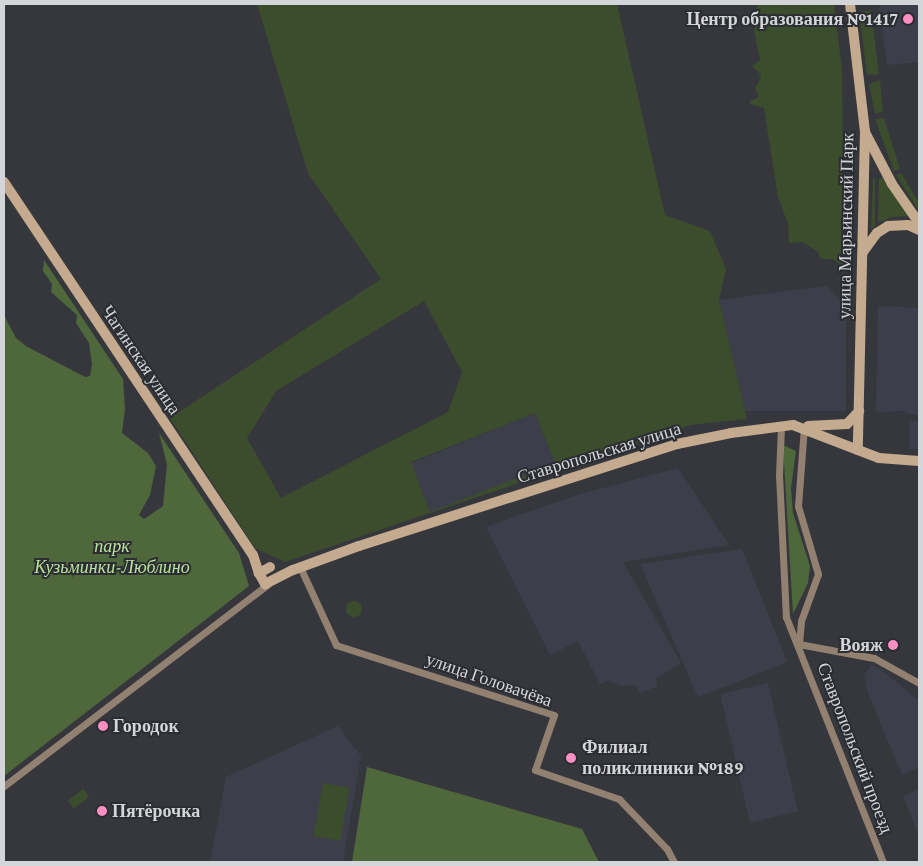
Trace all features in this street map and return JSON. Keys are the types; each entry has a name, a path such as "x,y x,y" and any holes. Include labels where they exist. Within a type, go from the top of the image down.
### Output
{"street":[{"name":"улица Марьинский Парк","path":"850,4 865,131 858,450"},
{"path":"865,131 892,184 919,223"},
{"name":"Чагинская улица","path":"4,182 253,555 259,574"},
{"path":"863,253 877,233 888,226 908,225 919,230"},
{"path":"804,427 847,424 856,418 860,409"},
{"name":"Ставропольская улица","path":"271,582 296,568 677,444 781,426 804,427 879,458 919,461"},
{"name":"Ставропольский проезд","path":"781,426 780,475 786,616 799,644 883,862"},
{"name":"Ставропольский проезд","path":"799,644 801,621 818,574 798,506 804,427"},
{"name":"Чагинская улица","path":"253,555 271,567"},
{"path":"253,592 262,568 271,567 271,582"},
{"name":"Ставропольская улица","path":"271,567 296,568"},
{"name":"улица Головачёва","path":"296,568 336,645 554,715 535,770 619,799 667,849 674,862"},
{"path":"259,574 271,582"},
{"path":"4,786 253,592 271,582"},
{"name":"Ставропольский проезд","path":"799,644 874,658 919,683"}],"shaded area":[{"path":"879,4 919,4 919,62 887,65"},
{"path":"826,286 846,306 846,411 745,411 719,300"},
{"path":"878,306 919,308 919,416 902,411 876,412"},
{"path":"535,413 555,463 431,513 411,463"},
{"path":"909,421 919,421 919,449 909,449"},
{"path":"678,468 729,545 623,562 681,663 656,678 658,686 640,693 635,685 622,686 608,681 600,684 578,641 550,655 486,527 577,495"},
{"path":"742,549 787,662 698,697 640,564"},
{"path":"871,665 880,669 919,700 919,768 902,775 868,693 864,676"},
{"path":"768,683 798,812 750,823 720,694"},
{"path":"338,726 361,756 343,862 210,862 226,777"},
{"path":"919,789 919,837 903,796"}],"green space":[{"path":"257,4 617,4 665,215 710,231 726,269 719,300 747,419 690,425 285,562 255,548 170,418 381,279 308,173","holes":["424,301 462,372 448,412 281,498 247,438 276,391","535,413 555,463 430,512 411,462"]},
{"path":"757,4 834,4 842,70 844,267 832,259 821,259 817,251 802,242 789,243 788,224 778,197 764,108 750,104 750,101 759,97 755,88 761,78 760,74 752,66 760,60 754,31"},
{"path":"871,10 879,74 870,75 867,74 859,12"},
{"path":"880,80 883,112 875,114 869,84"},
{"path":"884,118 900,169 894,171 875,119"},
{"path":"901,173 919,203 919,211 896,175"},
{"path":"875,178 875,226 871,229 873,179"},
{"path":"879,178 883,178 909,216 892,217 878,223"},
{"name":"парк Кузьминки-Люблино","path":"44,260 123,379 125,409 122,433 148,453 156,466 150,495 139,515 144,519 163,506 167,465 159,433 239,553 249,586 4,776 4,315 16,338 26,346 85,377 90,376 92,365 89,343 76,323 77,315 51,292 52,284 43,271"},
{"path":"783,445 796,451 791,488 793,513 810,566 808,583 793,614"},
{"path":"351,601 357,601 362,606 360,615 351,617 346,612 346,606"},
{"path":"367,767 582,829 599,862 352,862"},
{"path":"323,783 350,788 340,841 314,836"},
{"path":"83,789 89,797 74,808 68,800"}],"place":[{"name":"Центр образования №1417","path":"908,19"},
{"name":"Вояж","path":"893,645"},
{"name":"Городок","path":"103,726"},
{"name":"Филиал поликлиники №189","path":"571,758"},
{"name":"Пятёрочка","path":"102,811"}]}
